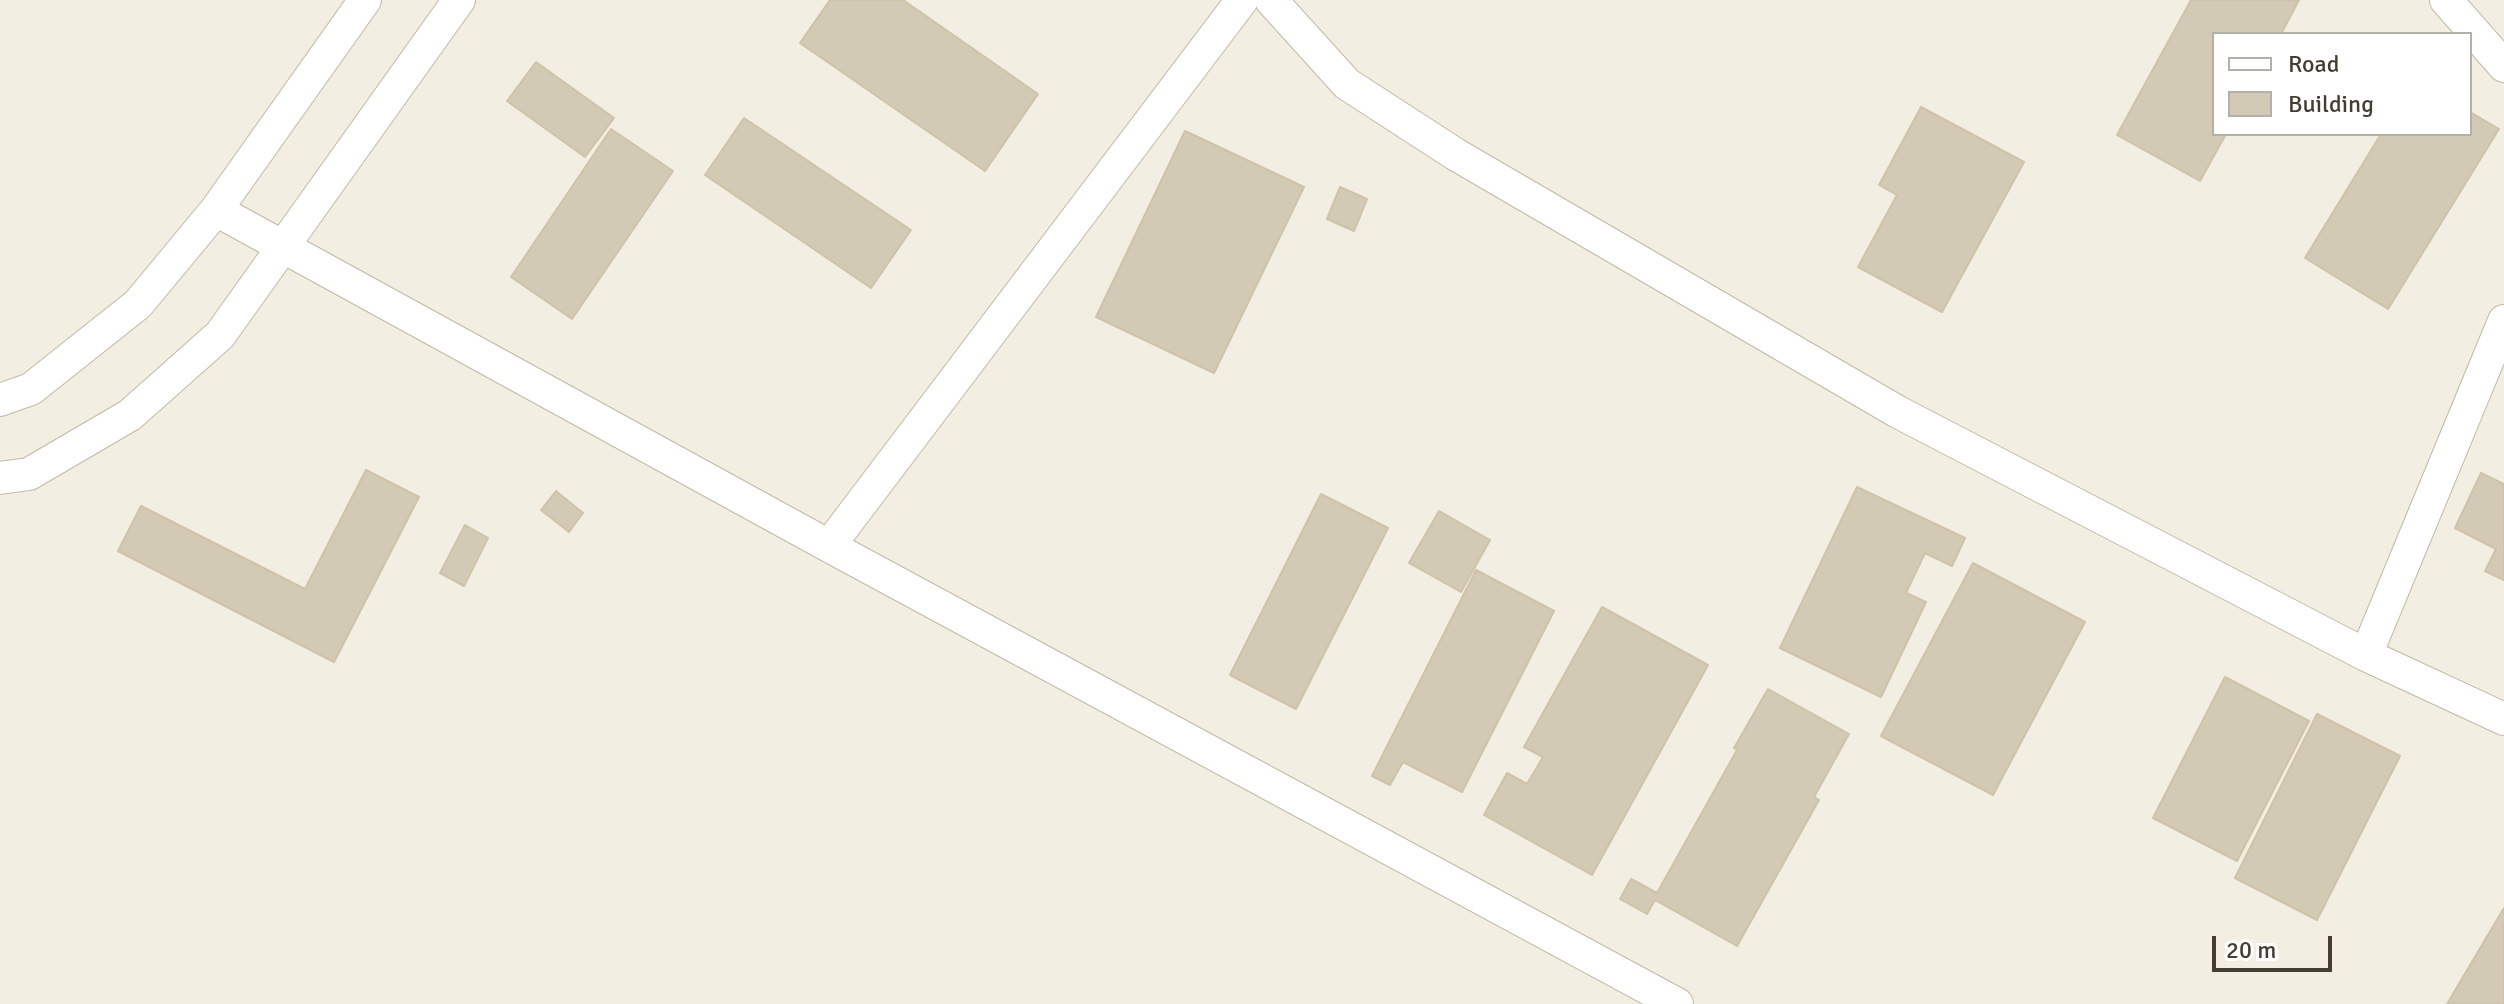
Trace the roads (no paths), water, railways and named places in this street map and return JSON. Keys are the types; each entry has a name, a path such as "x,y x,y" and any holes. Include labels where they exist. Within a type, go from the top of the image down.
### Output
{"street":[{"path":"0,400 31,389 138,304 216,210 365,0"},
{"path":"0,478 29,474 130,415 220,335 459,0"},
{"path":"829,546 1242,0"},
{"path":"1271,0 1347,84 1455,154 1898,412 2366,655 2504,719"},
{"path":"2446,0 2504,66"},
{"path":"216,210 829,546 1677,1004"},
{"path":"2366,655 2504,321"}]}
